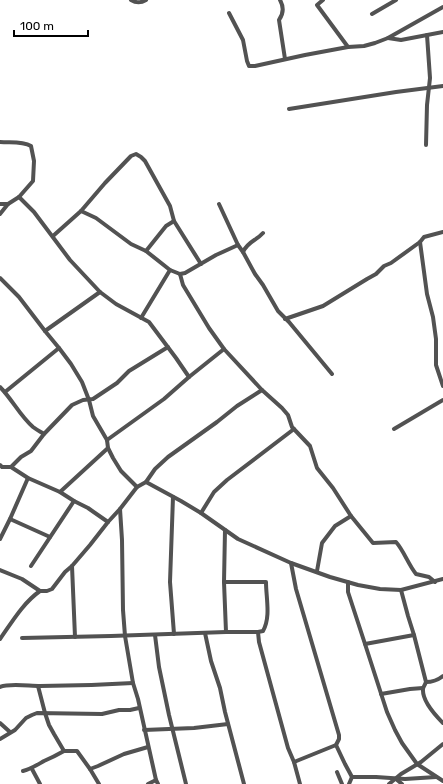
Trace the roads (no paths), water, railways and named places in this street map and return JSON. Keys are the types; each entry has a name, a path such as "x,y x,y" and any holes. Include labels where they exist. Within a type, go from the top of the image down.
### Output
{"street":[{"path":"131,0 134,2 146,0"},
{"path":"280,0 284,10 280,20 285,59"},
{"path":"323,0 317,5 348,47"},
{"path":"372,14 396,0"},
{"path":"229,14 243,40 249,66 255,66 369,44 388,38 443,7"},
{"path":"388,38 401,40 443,32"},
{"path":"426,145 427,104 430,78 427,35"},
{"path":"289,109 443,86"},
{"path":"0,142 26,144 31,146 34,162 33,181 19,197 8,204 0,214"},
{"path":"53,236 81,211 131,156 136,154 145,161 170,206 174,221 201,264"},
{"path":"19,197 34,212 70,260 100,292 116,304 149,322 189,377"},
{"path":"0,204 8,204"},
{"path":"219,204 238,245 278,311 332,374"},
{"path":"81,211 96,218 131,244 146,251 170,270 180,274 186,273 216,255 238,245"},
{"path":"146,251 166,226 174,221"},
{"path":"285,319 323,306 376,274 384,266 391,263 424,238 443,232"},
{"path":"243,252 248,244 263,233"},
{"path":"420,242 427,294 433,317 436,339 436,365 443,386"},
{"path":"141,318 170,270"},
{"path":"180,274 183,285 209,328 224,349 262,390 282,408 288,416 292,428 310,446 317,468 333,488 350,516 373,543 396,542 416,574 428,577 435,582"},
{"path":"0,278 19,296 59,348 82,382 93,416 107,440 108,448 113,458 121,471 137,487"},
{"path":"45,331 100,292"},
{"path":"11,467 21,457 31,451 44,434 72,405 83,400 93,399 117,383 129,371 168,347"},
{"path":"5,392 59,348"},
{"path":"107,440 164,399 224,349"},
{"path":"0,387 20,414 34,428 44,434"},
{"path":"0,570 22,579 40,591 52,590 65,572 90,545 137,487 146,482 168,457 237,406 262,390"},
{"path":"394,429 443,400"},
{"path":"201,513 214,492 227,480 294,429"},
{"path":"60,492 108,448"},
{"path":"0,465 2,467 11,467 28,478 60,492 88,508 108,522"},
{"path":"0,539 28,478"},
{"path":"146,482 201,513 238,538 291,563 317,571 330,577 380,589 401,590 443,579"},
{"path":"172,497 170,582 174,634"},
{"path":"31,566 74,501"},
{"path":"120,509 125,636 133,683 157,782 148,784"},
{"path":"317,571 322,543 335,526 350,516"},
{"path":"10,519 50,537"},
{"path":"225,530 224,582 226,632"},
{"path":"291,563 296,589 339,735 336,745 294,762"},
{"path":"72,566 75,637"},
{"path":"22,638 263,631 268,619 266,582 224,582"},
{"path":"348,582 348,592 387,712 395,730 416,764 443,781"},
{"path":"401,590 426,682 423,688 425,697 428,705 443,723"},
{"path":"0,639 24,606 40,591"},
{"path":"258,632 263,659 288,748 294,762 300,784"},
{"path":"205,633 244,784"},
{"path":"155,635 159,667 186,784"},
{"path":"365,644 414,636"},
{"path":"426,682 438,680 443,676"},
{"path":"0,687 9,685 100,685 133,683"},
{"path":"38,686 45,713 54,734 64,751"},
{"path":"381,694 423,688"},
{"path":"0,739 15,730 26,718 32,715 45,713 102,714 119,710 140,708"},
{"path":"0,723 10,732"},
{"path":"144,730 194,728 228,724"},
{"path":"389,784 421,762 443,744"},
{"path":"336,745 352,777"},
{"path":"90,768 124,754 148,747"},
{"path":"23,771 32,769 38,764 55,757 64,751 77,751 90,768 99,784"},
{"path":"32,769 40,784"},
{"path":"337,772 342,784"},
{"path":"352,777 372,776 396,779 437,777"},
{"path":"349,784 352,777"},
{"path":"396,779 402,784"}]}
